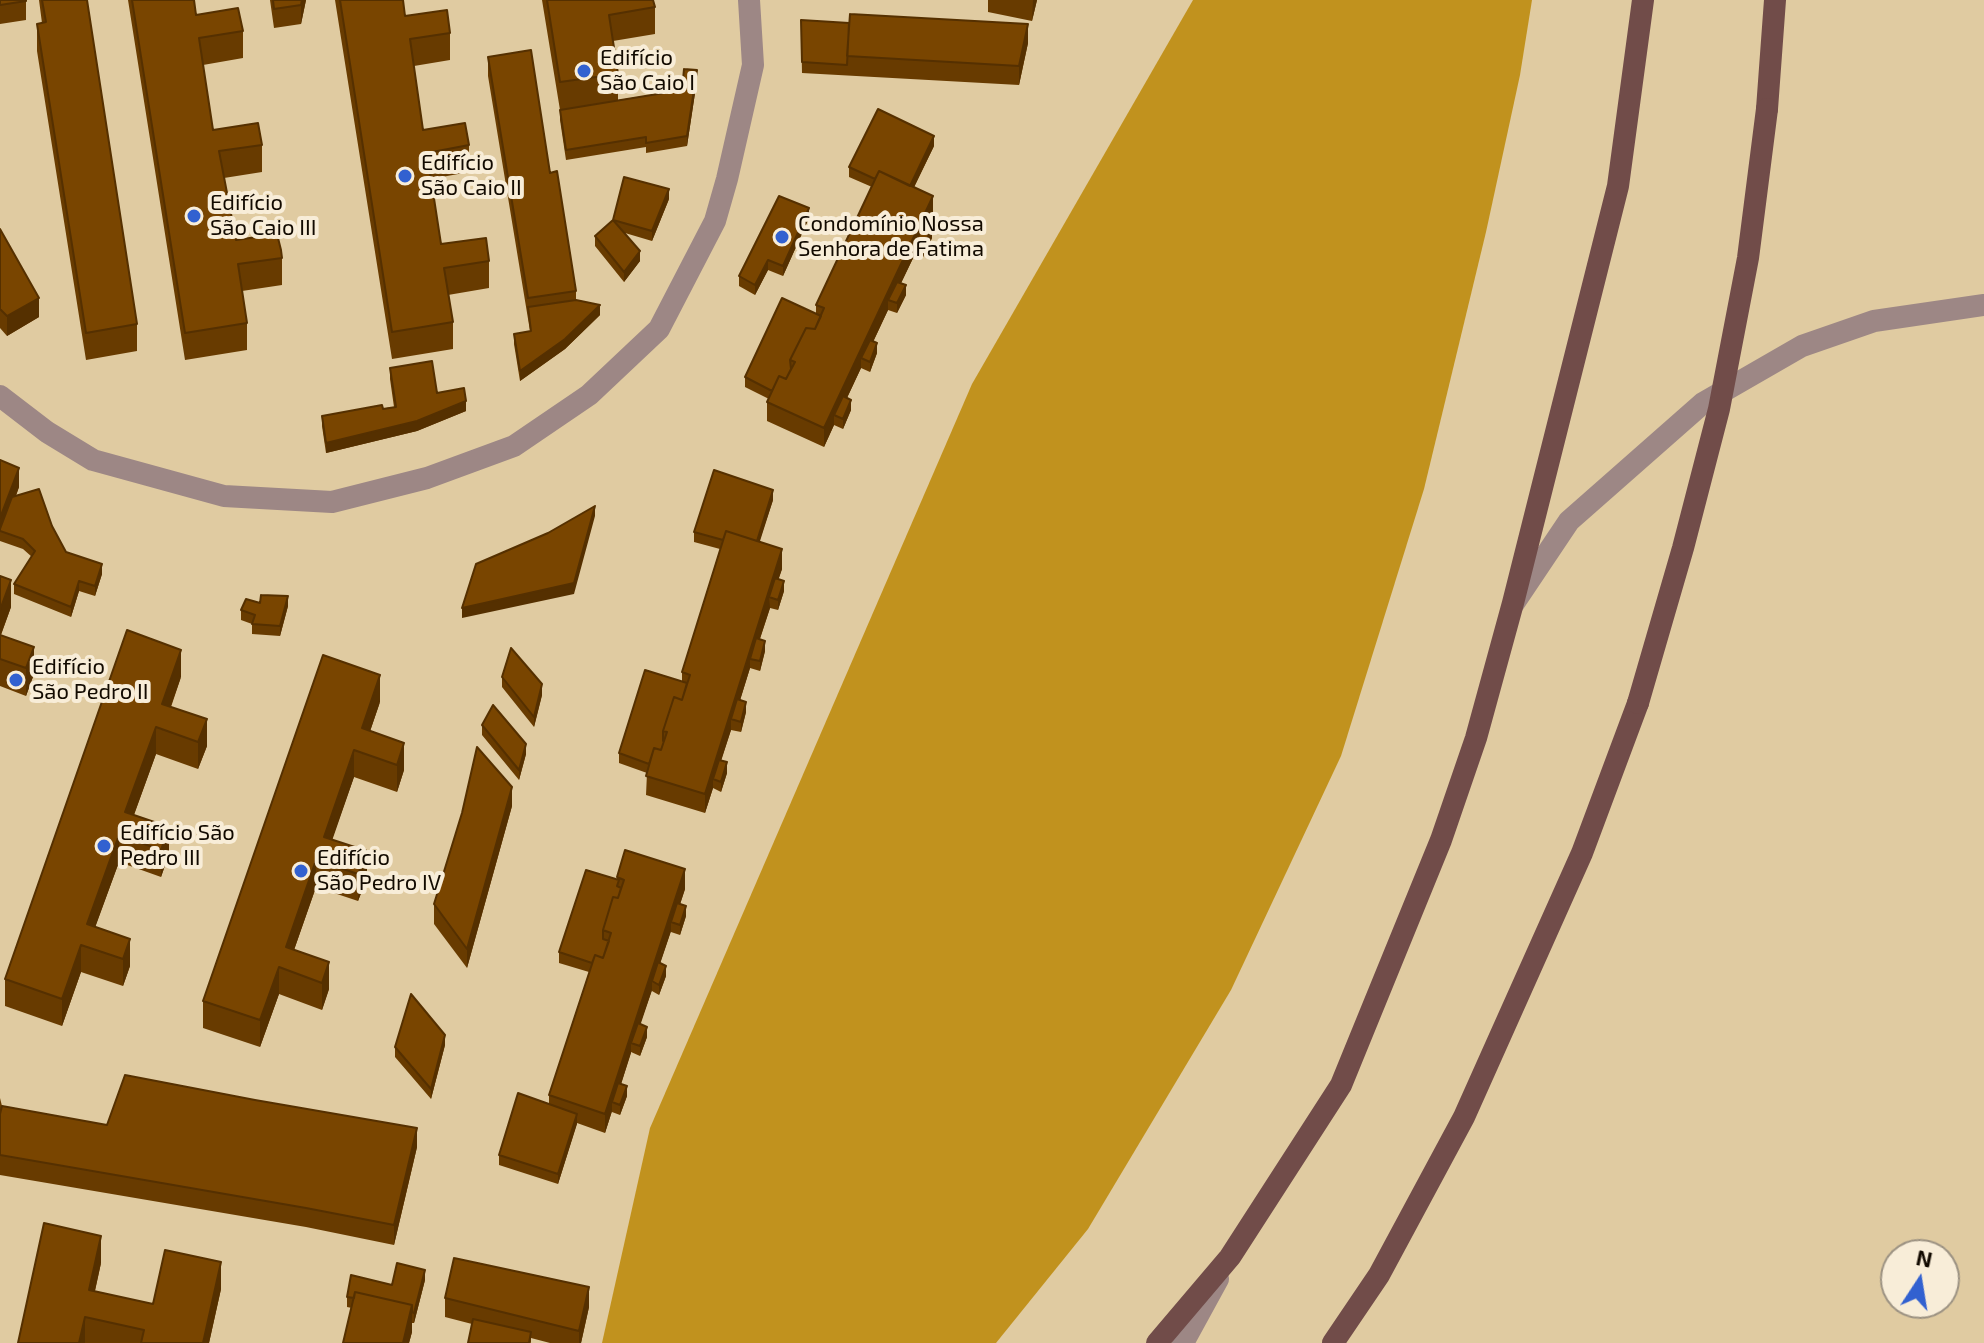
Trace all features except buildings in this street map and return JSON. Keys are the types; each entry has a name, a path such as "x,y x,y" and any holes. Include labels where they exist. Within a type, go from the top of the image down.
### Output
{"main road":[{"path":"1157,1343 1230,1257 1341,1085 1441,840 1476,738 1513,603 1618,186 1643,0"},
{"path":"1333,1343 1379,1275 1464,1117 1582,853 1638,703 1719,409 1748,258 1767,109 1775,0"}],"street":[{"path":"0,396 47,432 93,460 224,496 332,502 427,478 514,446 589,395 659,329 715,221 727,179 753,65 749,0"},
{"path":"1513,603 1569,521 1703,403 1802,346 1874,321 1984,305"},
{"path":"1183,1343 1230,1257"}],"shaded area":[{"path":"1193,0 1532,0 1520,75 1486,232 1424,489 1341,756 1231,990 1088,1229 996,1343 602,1343 650,1128 972,384"}],"place":[{"name":"Edifício São Caio I","path":"584,71"},
{"name":"Edifício São Caio II","path":"405,176"},
{"name":"Edifício São Caio III","path":"194,216"},
{"name":"Condomínio Nossa Senhora de Fatima","path":"782,237"},
{"name":"Edifício São Pedro II","path":"16,680"},
{"name":"Edifício São Pedro III","path":"104,846"},
{"name":"Edifício São Pedro IV","path":"301,871"}]}
